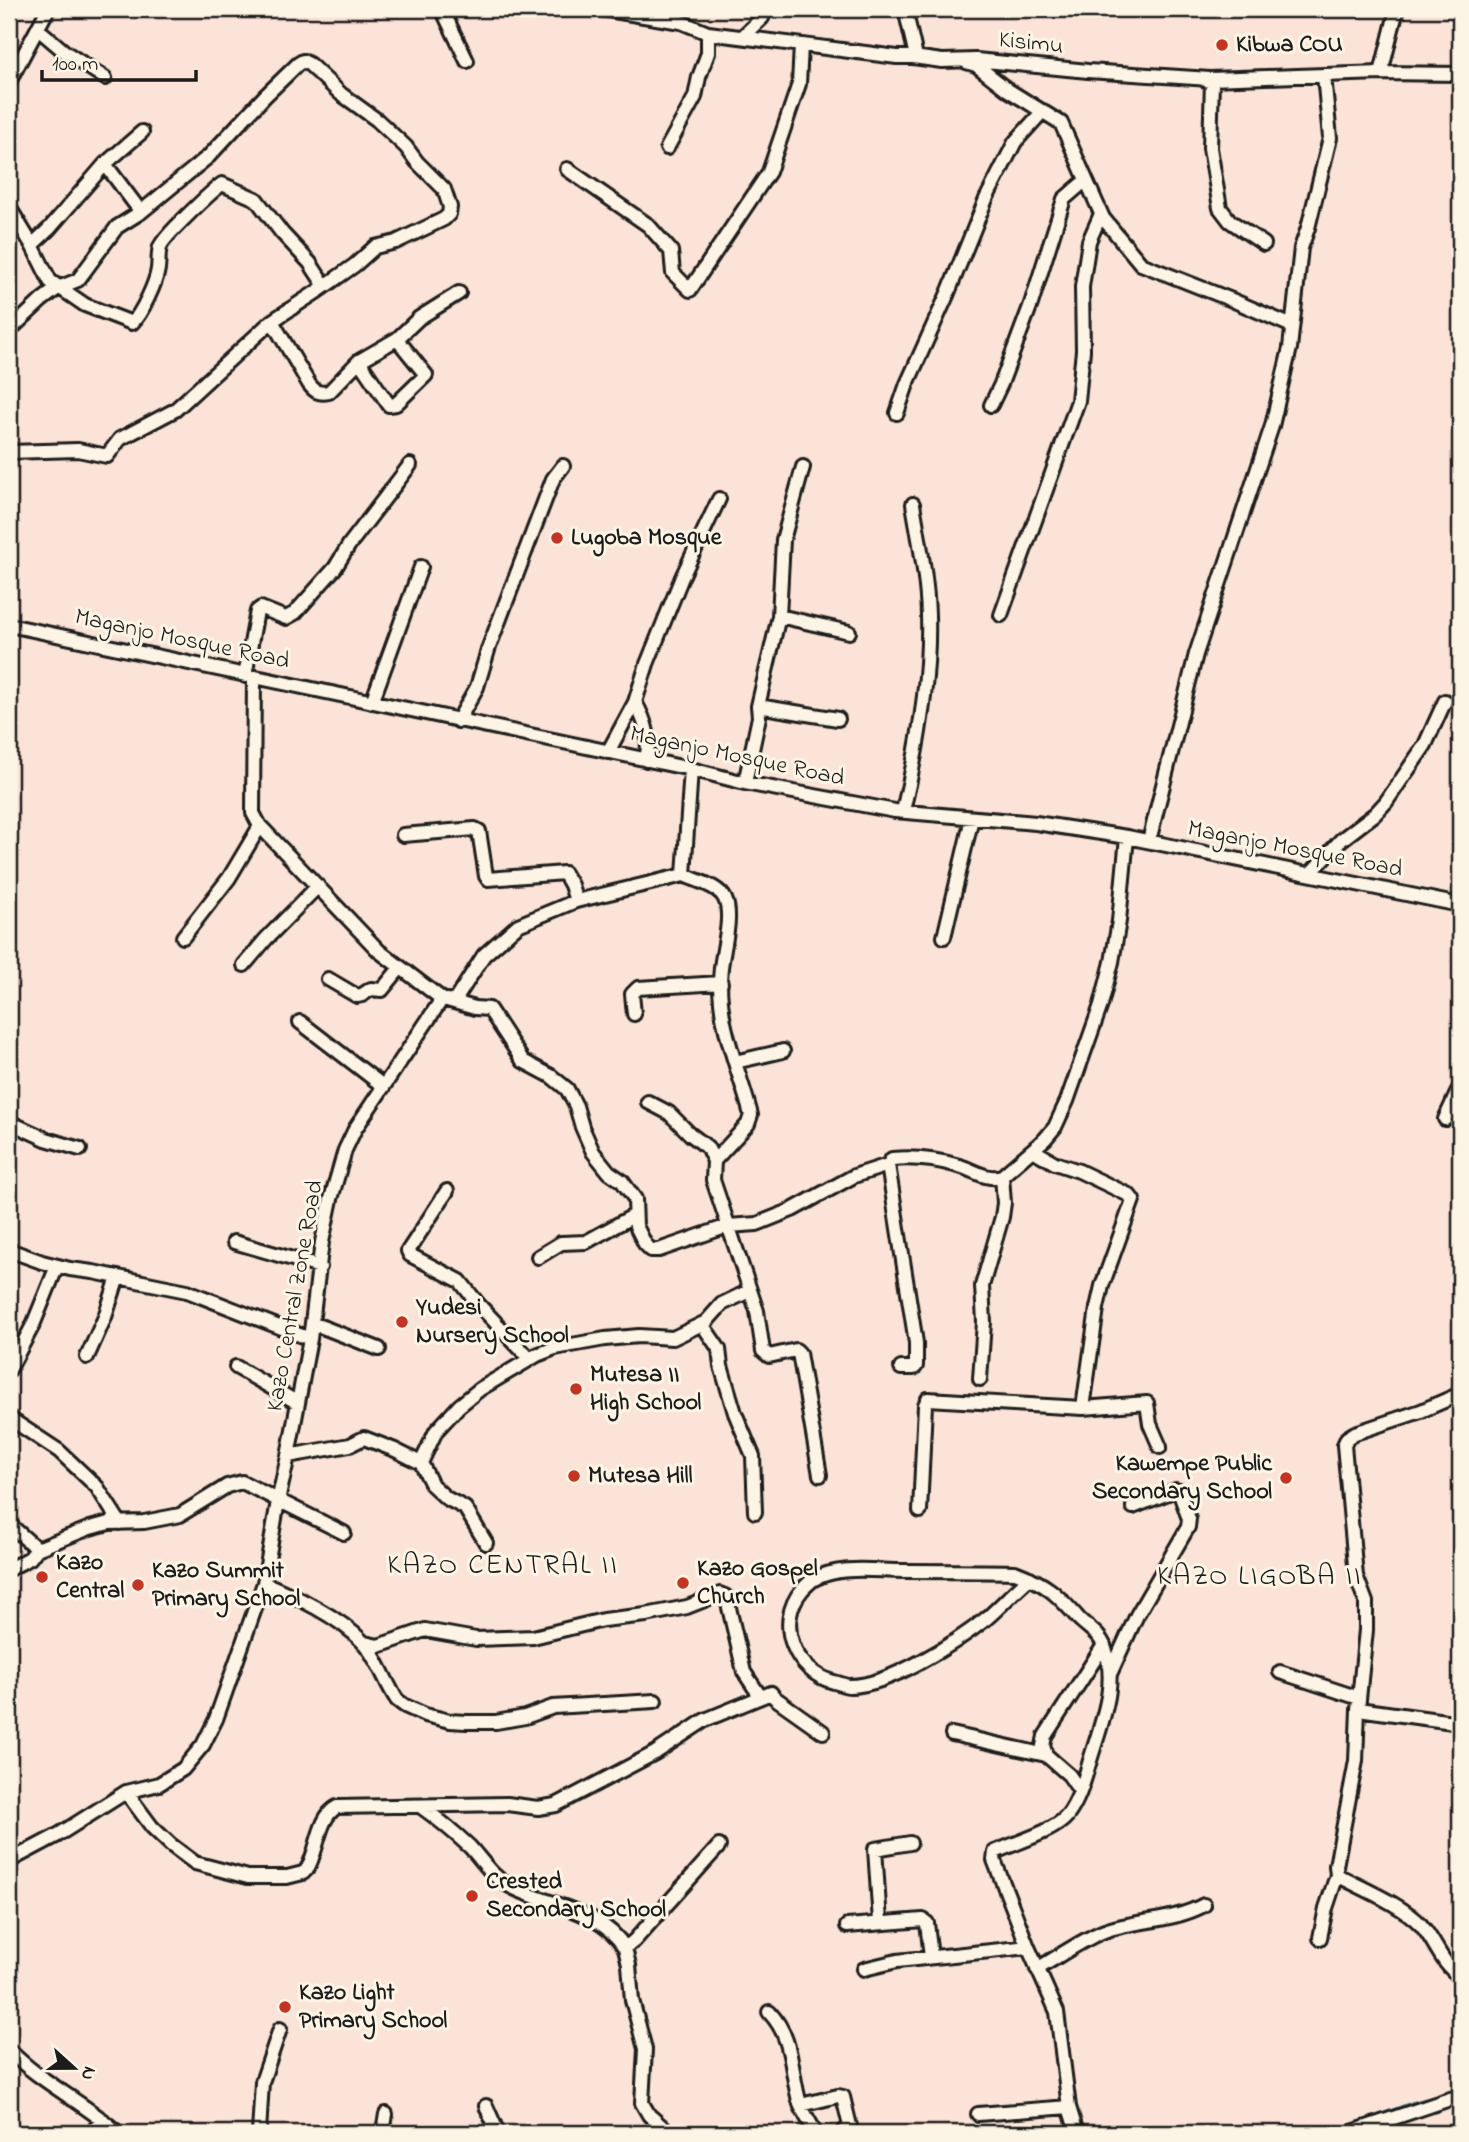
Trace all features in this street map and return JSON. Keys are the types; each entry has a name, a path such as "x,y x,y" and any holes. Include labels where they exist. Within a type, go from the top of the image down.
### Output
{"street":[{"path":"9,82 48,9"},
{"path":"442,9 467,61"},
{"name":"Kisimu","path":"609,9 681,22 708,33 942,61 1000,62 1199,79 1381,73 1460,74"},
{"path":"742,37 762,18 764,9"},
{"path":"905,9 915,52 913,57"},
{"path":"1381,73 1397,9"},
{"path":"38,29 65,52 105,78"},
{"path":"667,148 695,97 708,53 708,33"},
{"path":"567,169 648,225 671,251 673,273 690,290 769,172 799,84 801,45"},
{"path":"961,60 976,65 1007,90 1061,123 1101,214 1142,264 1292,326"},
{"path":"9,331 58,288 78,280 117,227 141,212 209,156 265,96 303,61 341,94 377,120 406,147 444,189 450,207 449,214 444,219 397,242 375,247 325,286 272,321 175,410 120,439 107,456 78,450 9,452"},
{"path":"1151,833 1196,654 1272,426 1290,348 1301,248 1330,138 1324,75"},
{"path":"1199,79 1212,82 1210,148 1220,208 1230,221 1264,244"},
{"path":"897,413 991,189 1015,142 1043,111"},
{"path":"32,244 49,229 105,164 142,132"},
{"path":"105,164 141,212"},
{"path":"991,405 1031,304 1064,199 1086,180"},
{"path":"9,207 32,244 50,281 85,305 132,323 158,272 162,242 222,184 256,199 310,263 325,286"},
{"path":"1001,615 1078,401 1083,350 1082,287 1089,242 1101,214"},
{"path":"272,321 315,391 330,392 359,361 397,339 419,318 459,293"},
{"path":"359,361 389,405 396,404 426,375 397,339"},
{"path":"410,465 349,545 335,568 295,613 286,618 261,608 257,611 249,676 253,813 260,826 379,951 448,1001 489,1009 523,1061 551,1076 567,1089 593,1152 609,1172 622,1181 635,1199 636,1226 651,1250 659,1250 729,1226 757,1224 793,1210 855,1176 888,1165 892,1159 917,1159 961,1166 996,1178 1033,1150 1055,1127 1101,1005 1119,921 1127,837"},
{"path":"458,721 477,687 489,647 553,479 563,466"},
{"path":"745,783 759,717 758,706 779,616 783,540 803,467"},
{"path":"608,752 635,702 647,664 682,577 719,499"},
{"path":"903,811 915,762 922,715 929,618 913,504"},
{"path":"372,702 421,567"},
{"path":"779,616 849,632"},
{"name":"Maganjo Mosque Road","path":"9,625 691,769 745,783 903,811 1036,823 1127,837 1460,903"},
{"path":"1310,874 1341,840 1386,802 1424,745 1445,701"},
{"path":"635,702 648,732 646,761"},
{"path":"758,706 838,719"},
{"path":"691,769 684,875 721,891 727,904 721,1000 727,1038 751,1119 714,1161"},
{"path":"944,937 972,818"},
{"path":"183,937 229,878 260,826"},
{"path":"403,835 479,831 488,879 564,873 576,901"},
{"name":"Kazo Central Zone Road","path":"9,1861 58,1835 126,1793 159,1784 183,1769 203,1745 216,1719 264,1583 313,1323 322,1242 331,1199 345,1150 355,1129 383,1086 484,954 518,925 576,901 684,875"},
{"path":"244,965 318,886"},
{"path":"328,979 357,996 371,989 382,990 400,968"},
{"path":"634,1014 632,993 638,988 721,984"},
{"path":"300,1021 383,1086"},
{"path":"735,1062 783,1051"},
{"path":"1445,1119 1460,1087"},
{"path":"648,1102 669,1113 707,1147 714,1161 713,1180 757,1311 763,1351 769,1356 791,1349 799,1353 820,1475"},
{"path":"9,1122 46,1139 80,1149"},
{"path":"1033,1150 1055,1163 1079,1171 1129,1195 1133,1200 1102,1286 1083,1408"},
{"path":"888,1165 916,1343 916,1366 901,1368"},
{"path":"980,1379 984,1322 982,1286 1002,1217 1002,1176"},
{"path":"447,1191 408,1251 410,1255 460,1281 530,1359"},
{"path":"538,1257 561,1243 586,1242 635,1215"},
{"path":"234,1242 320,1267"},
{"path":"9,1250 57,1266 187,1291 310,1339"},
{"path":"9,1370 33,1325 57,1266"},
{"path":"88,1357 118,1277"},
{"path":"421,1463 436,1431 459,1406 480,1389 530,1359 555,1348 606,1339 639,1336 673,1338 702,1324 722,1304 749,1291"},
{"path":"313,1323 379,1349"},
{"path":"702,1324 719,1349 721,1366 735,1413 753,1456 755,1512"},
{"path":"236,1367 298,1404"},
{"path":"1320,1938 1336,1875 1356,1761 1358,1703 1366,1630 1366,1602 1356,1576 1344,1445 1347,1438 1355,1433 1460,1394"},
{"path":"920,1511 925,1405 928,1399 1083,1408 1147,1403 1150,1424 1160,1447"},
{"path":"9,1418 59,1451 97,1487 120,1522"},
{"path":"288,1456 350,1445 364,1438 395,1450 421,1463 432,1485 446,1498 465,1508 486,1543"},
{"path":"9,1569 30,1558 37,1549 90,1528 109,1522 144,1522 180,1515 227,1486 242,1482 344,1533"},
{"path":"1077,2133 1069,2107 1059,2020 994,1860 995,1852 1039,1834 1066,1818 1080,1791 1106,1709 1110,1674 1137,1615 1188,1527 1189,1519 1180,1492 1176,1490 1133,1507"},
{"path":"9,1524 37,1549"},
{"path":"1030,1577 987,1617 941,1650 876,1681 849,1686 821,1678 806,1667 796,1654 789,1619 794,1599 810,1581 826,1574 853,1570 1015,1572 1030,1577 1044,1584 1095,1632 1104,1645 1110,1674"},
{"path":"264,1583 296,1597 344,1626 365,1643 397,1700 425,1715 450,1721 496,1721 525,1717 554,1707 655,1701"},
{"path":"365,1643 378,1646 425,1630 476,1639 533,1637 603,1620 687,1607 720,1594 727,1599 744,1672 761,1696"},
{"path":"1080,1791 1069,1775 1046,1755 1042,1746 1045,1736 1104,1645"},
{"path":"1280,1672 1358,1703 1460,1723"},
{"path":"126,1793 152,1827 195,1863 248,1877 287,1877 307,1869 326,1819 332,1809 337,1807 507,1804 538,1808 556,1805 655,1753 705,1720 771,1693 823,1732"},
{"path":"952,1734 1046,1755"},
{"path":"419,1806 441,1821 505,1884 559,1903 604,1926 619,1938 625,1948 632,2000 645,2049 642,2103 649,2115 669,2133"},
{"path":"880,1922 875,1849 910,1843"},
{"path":"625,1948 719,1846"},
{"path":"1336,1875 1411,1916 1422,1927 1446,1964 1460,1976"},
{"path":"1037,1969 1097,1934 1115,1927 1185,1913 1204,1905"},
{"path":"847,1926 925,1920 931,1957"},
{"path":"864,1969 897,1961 1028,1947"},
{"path":"769,2012 778,2021 789,2045 801,2105 815,2133"},
{"path":"259,2133 262,2082 280,2029"},
{"path":"9,2050 25,2067 118,2133"},
{"path":"801,2105 843,2097 850,2126 842,2133"},
{"path":"1349,2133 1460,2097"},
{"path":"486,2106 498,2133"},
{"path":"978,2114 1069,2107"},
{"path":"383,2133 386,2114"},
{"path":"91,2133 103,2120"}],"waterway":[{"path":"1332,2133 1412,2103 1460,2090"}],"place":[{"name":"Kibwa COU","path":"1222,45"},
{"name":"Lugoba Mosque","path":"557,538"},
{"name":"Yudesi Nursery School","path":"402,1322"},
{"name":"Mutesa II High School","path":"576,1389"},
{"name":"Mutesa Hill","path":"574,1476"},
{"name":"Kawempe Public Secondary School","path":"1286,1478"},
{"name":"Kazo Central","path":"42,1577"},
{"name":"Kazo Gospel Church","path":"683,1583"},
{"name":"Kazo Summit Primary School","path":"138,1585"},
{"name":"Crested Secondary School","path":"472,1896"},
{"name":"Kazo Light Primary School","path":"285,2007"}],"district":[{"name":"KAZO CENTRAL II","path":"503,1566"},
{"name":"KAZO LIGOBA II","path":"1260,1577"}]}
